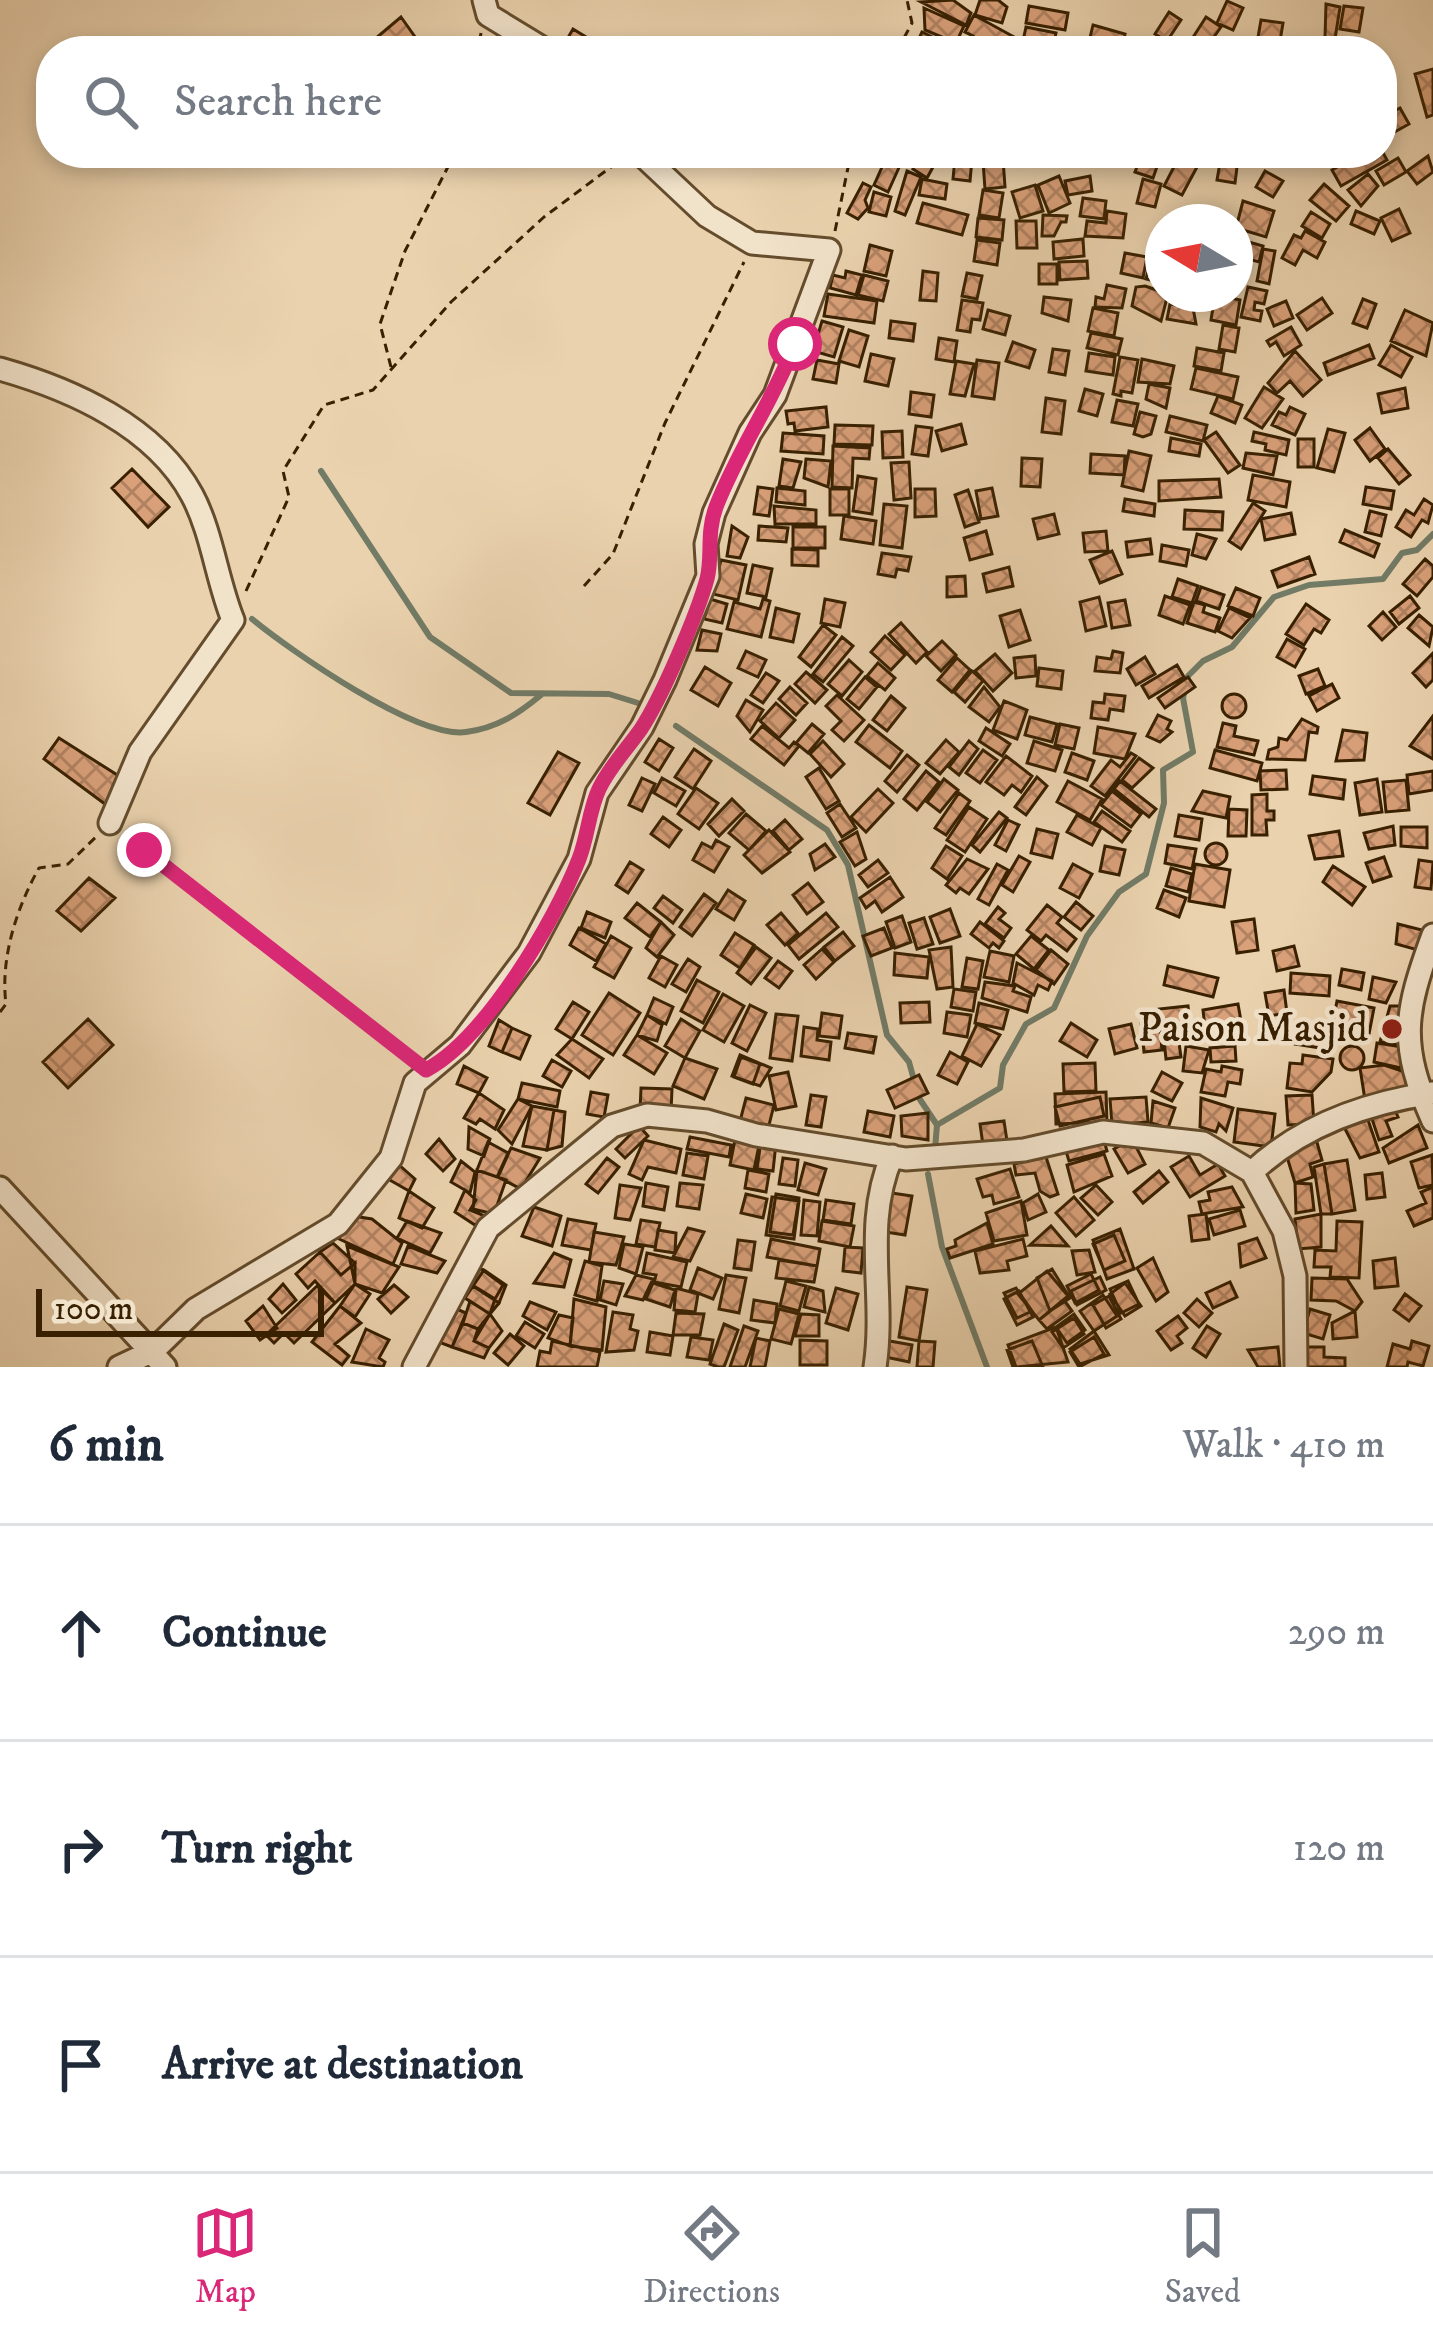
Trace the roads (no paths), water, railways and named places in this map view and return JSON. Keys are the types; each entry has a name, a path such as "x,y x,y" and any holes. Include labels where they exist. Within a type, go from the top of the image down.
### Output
{"street":[{"path":"484,0 488,15 522,36"},
{"path":"119,1367 159,1359 196,1310 299,1242 338,1224 391,1158 403,1112 426,1070 460,1046 505,987 579,859 597,793 642,727 708,576 706,544 714,513 750,433 776,395 830,250 752,243 707,216 653,168"},
{"path":"0,369 94,404 166,458 193,497 232,620 140,752 110,823"},
{"path":"1433,935 1408,1029 1410,1069 1426,1094 1433,1121"},
{"path":"1252,1172 1297,1135 1360,1109 1426,1094"},
{"path":"414,1367 488,1228 623,1120 676,1116 907,1158 1024,1150 1103,1132 1203,1143 1252,1172 1284,1232 1295,1276 1296,1367"},
{"path":"874,1367 874,1228 881,1181 907,1158"},
{"path":"0,1188 159,1359"}],"waterway":[{"path":"321,471 430,637 511,693 609,694 638,703"},
{"path":"937,1125 1000,1088 1003,1065 1026,1024 1054,1008 1087,936 1119,892 1146,874 1164,803 1163,770 1193,752 1183,698 1188,676 1203,661 1232,647 1274,597 1309,585 1383,579 1402,553 1417,550 1433,534"},
{"path":"252,619 355,690 417,722 444,730 488,727 541,695"},
{"path":"676,726 827,830 848,865 887,1035 909,1062 919,1098 937,1125 935,1149"},
{"path":"928,1174 942,1247 987,1367"}],"place":[{"name":"Paison Masjid","path":"1392,1029"}]}
